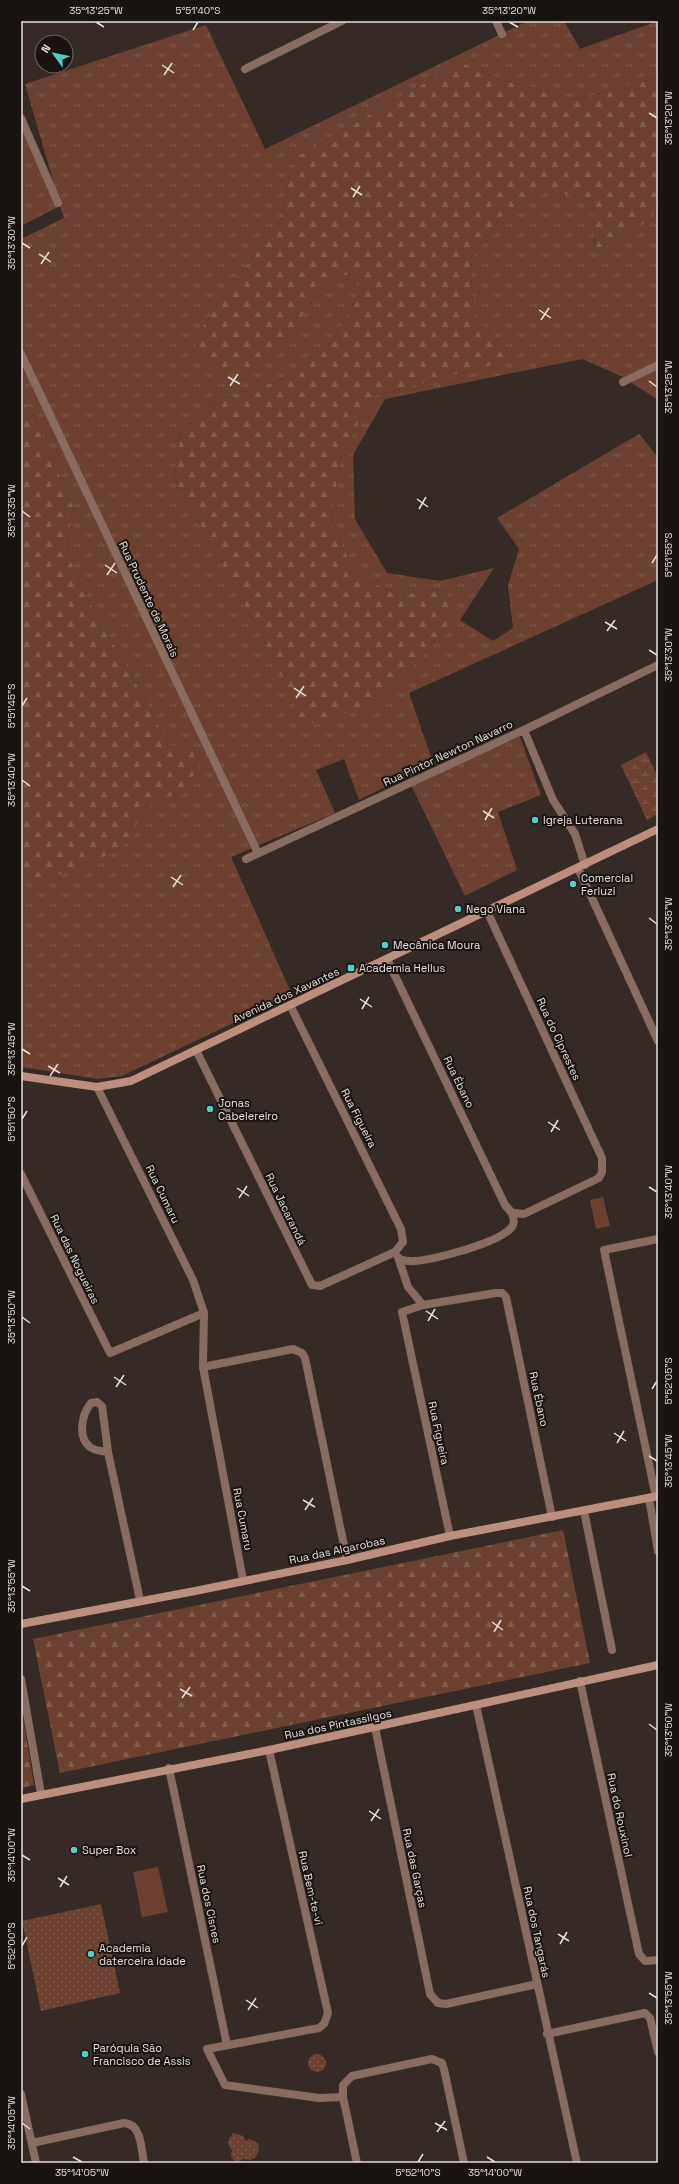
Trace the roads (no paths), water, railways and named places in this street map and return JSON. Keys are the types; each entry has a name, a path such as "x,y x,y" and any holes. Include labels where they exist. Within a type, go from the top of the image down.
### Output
{"street":[{"path":"246,69 342,21"},
{"path":"496,21 502,34"},
{"path":"21,118 58,203"},
{"name":"Rua Prudente de Morais","path":"21,354 258,853"},
{"path":"623,382 658,365"},
{"name":"Rua Pintor Newton Navarro","path":"246,859 524,730 658,665"},
{"path":"524,730 554,800 575,834 582,866 658,1041"},
{"name":"Avenida dos Xavantes","path":"21,1076 97,1087 131,1081 387,960 658,829"},
{"name":"Rua do Ciprestes","path":"487,911 602,1158 602,1172 599,1178 524,1214 512,1213"},
{"name":"Rua Ébano","path":"387,960 505,1205 512,1213"},
{"name":"Rua Figueira","path":"290,1005 402,1229 403,1242"},
{"name":"Rua Jacarandá","path":"196,1050 312,1285 320,1286 397,1256 403,1242"},
{"name":"Rua Cumaru","path":"97,1087 193,1280 204,1313 202,1367 243,1580"},
{"name":"Rua das Nogueiras","path":"21,1174 110,1353 204,1313"},
{"path":"397,1256 416,1261 474,1247 500,1236 512,1226 514,1221 512,1213"},
{"path":"658,1239 604,1250 654,1497 658,1551"},
{"path":"397,1256 408,1287 423,1306"},
{"name":"Rua Ébano","path":"423,1306 496,1293 502,1293 508,1302 552,1517"},
{"name":"Rua Figueira","path":"423,1306 402,1312 450,1536"},
{"path":"202,1367 293,1349 302,1353 305,1358 347,1560"},
{"path":"108,1452 94,1450 86,1442 82,1421 84,1411 91,1403 96,1402 102,1406 108,1452 140,1600"},
{"name":"Rua das Algarobas","path":"21,1624 347,1560 450,1536 654,1497"},
{"path":"584,1511 612,1650"},
{"name":"Rua dos Pintassilgos","path":"21,1799 169,1768 269,1750 658,1665"},
{"path":"21,1679 41,1794"},
{"name":"Rua do Rouxinol","path":"580,1681 639,1954 645,1961 658,1960"},
{"name":"Rua dos Tangarás","path":"476,1705 576,2163"},
{"name":"Rua das Garças","path":"375,1727 430,1994 438,2003 446,2004 537,1984"},
{"name":"Rua Bem-te-vi","path":"227,2045 319,2028 324,2024 328,2013 269,1750"},
{"name":"Rua dos Cisnes","path":"169,1768 227,2045"},
{"path":"547,2034 645,2013 650,2018 658,2052"},
{"path":"227,2045 207,2049 225,2086 319,2098 342,2097"},
{"path":"358,2163 342,2097 342,2085 352,2076 432,2059 442,2063 444,2069 464,2163"},
{"path":"21,2094 36,2163"},
{"path":"32,2143 124,2123 131,2124 136,2128 144,2163"}],"place":[{"name":"Igreja Luterana","path":"535,820"},
{"name":"Comercial Ferluzi","path":"573,884"},
{"name":"Nego Viana","path":"458,909"},
{"name":"Mecânica Moura","path":"385,945"},
{"name":"Academia Hellus","path":"351,968"},
{"name":"Jonas Cabelereiro","path":"210,1109"},
{"name":"Super Box","path":"74,1850"},
{"name":"Academia daterceira idade","path":"91,1954"},
{"name":"Paróquia São Francisco de Assis","path":"85,2054"}]}
